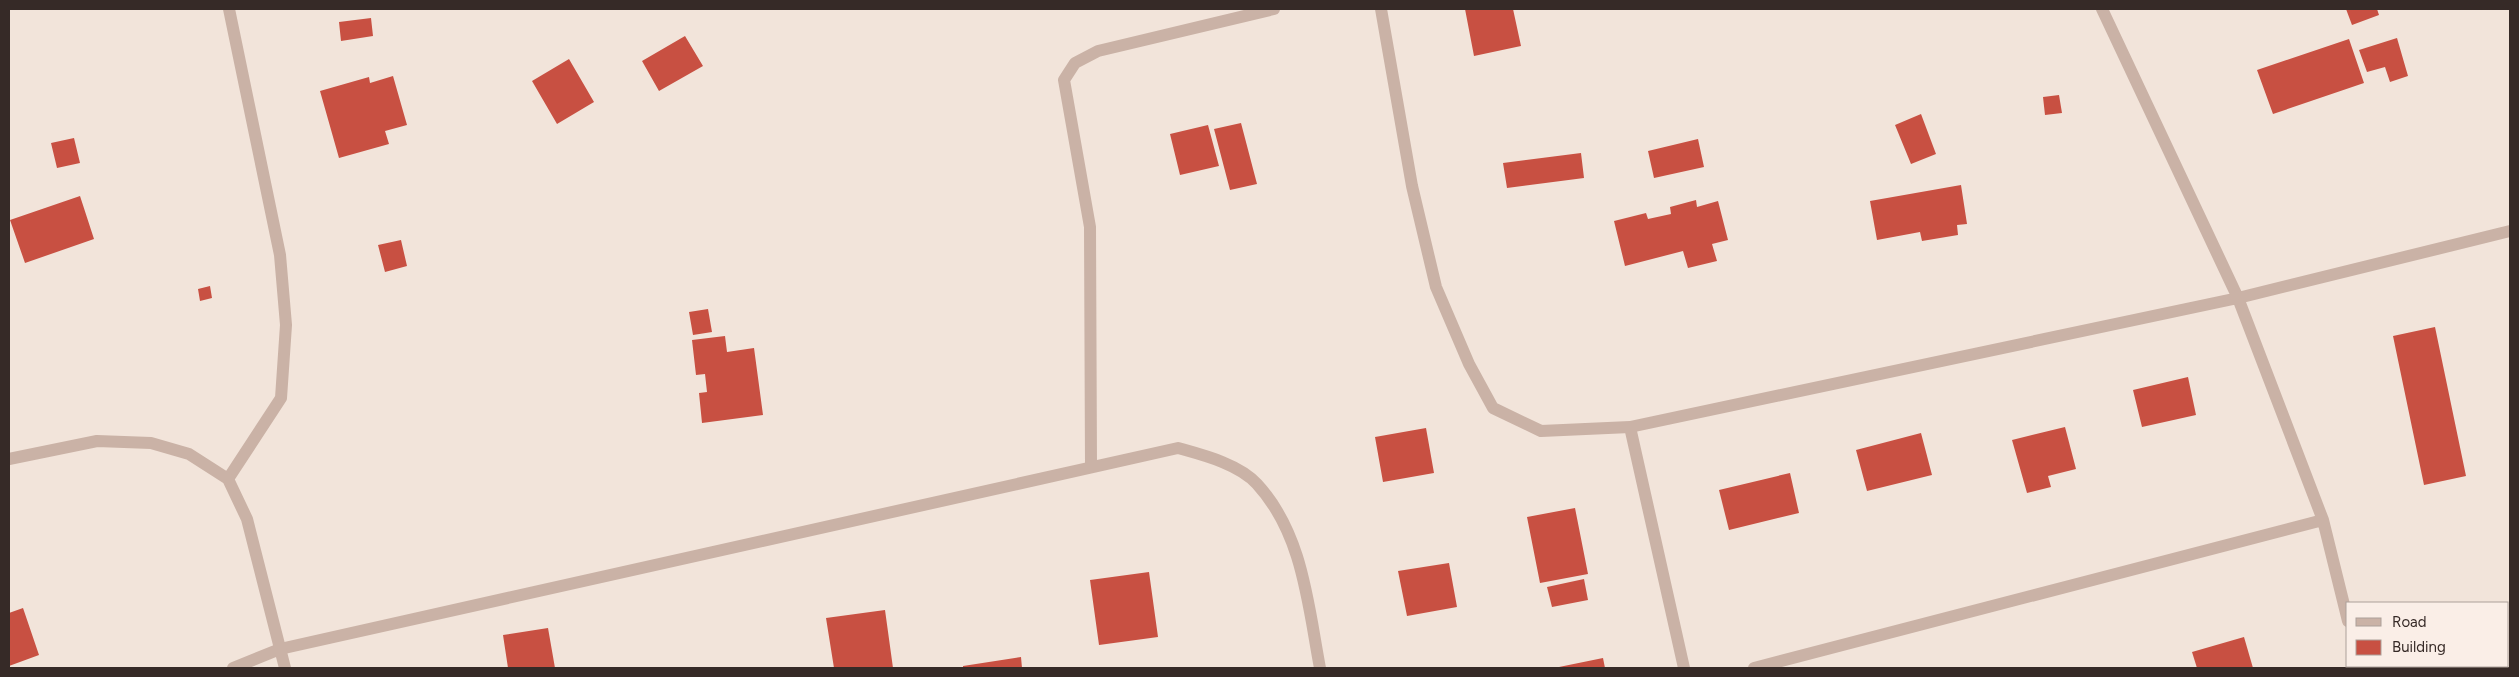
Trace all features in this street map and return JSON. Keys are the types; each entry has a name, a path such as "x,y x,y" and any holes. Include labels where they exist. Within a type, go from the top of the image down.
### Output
{"street":[{"path":"228,480 281,398 286,325 280,255 229,9"},
{"path":"1091,467 1090,227 1064,80 1075,63 1098,51 1274,9"},
{"path":"1381,9 1412,186 1436,286 1469,364 1493,408 1541,431 1630,427 2238,298 2510,231"},
{"path":"2102,9 2238,298 2323,520 2346,613"},
{"path":"1630,427 1684,668"},
{"path":"9,459 97,441 151,443 189,454 228,480 247,519 285,668"},
{"path":"233,668 280,648 1178,448 1220,460 1256,483 1283,521 1301,566 1320,668"},
{"path":"1754,668 2323,520"}],"building":[{"path":"1465,9 1513,9 1521,46 1474,56"},
{"path":"2346,9 2377,9 2379,15 2352,25"},
{"path":"371,18 373,36 341,41 339,22"},
{"path":"685,36 703,66 659,91 642,61"},
{"path":"2397,38 2408,76 2390,82 2385,67 2367,72 2359,50"},
{"path":"2349,39 2364,83 2273,114 2257,70"},
{"path":"569,59 594,102 557,124 532,81"},
{"path":"393,76 407,125 385,131 389,144 339,158 320,91 369,77 370,83"},
{"path":"2059,95 2062,113 2045,115 2043,97"},
{"path":"1921,114 1936,154 1911,164 1895,125"},
{"path":"1241,123 1257,184 1230,190 1214,129"},
{"path":"1208,125 1219,166 1180,175 1170,134"},
{"path":"74,138 80,163 57,168 51,143"},
{"path":"1698,139 1704,167 1654,178 1648,151"},
{"path":"1581,153 1584,178 1507,188 1503,163"},
{"path":"1961,185 1967,224 1957,225 1958,235 1922,241 1920,232 1877,240 1870,201"},
{"path":"80,196 94,239 25,263 10,220"},
{"path":"1696,200 1697,207 1718,201 1728,240 1712,244 1717,261 1688,268 1683,251 1625,266 1614,221 1646,213 1648,219 1671,214 1670,207"},
{"path":"401,240 407,266 385,272 378,245"},
{"path":"210,286 212,298 200,301 198,289"},
{"path":"708,309 712,332 693,335 689,312"},
{"path":"2435,327 2466,476 2424,485 2393,336"},
{"path":"725,336 727,352 754,348 763,415 702,423 699,393 707,392 705,374 696,375 692,340"},
{"path":"2188,377 2196,415 2142,427 2133,390"},
{"path":"2065,427 2076,469 2048,476 2051,487 2027,493 2012,440"},
{"path":"1426,428 1434,473 1383,482 1375,437"},
{"path":"1921,433 1932,475 1867,491 1856,450"},
{"path":"1790,473 1799,513 1729,530 1719,490"},
{"path":"1575,508 1588,574 1540,583 1527,517"},
{"path":"1449,563 1457,607 1407,616 1398,571"},
{"path":"1149,572 1158,637 1099,645 1090,580"},
{"path":"1584,579 1588,600 1552,607 1547,587"},
{"path":"23,608 39,655 9,666 9,613"},
{"path":"885,610 893,668 834,668 826,618"},
{"path":"548,628 555,668 508,668 503,635"},
{"path":"2244,637 2253,668 2197,668 2192,652"},
{"path":"1021,657 1022,668 963,668 963,666"},
{"path":"1603,658 1605,668 1559,668 1559,667"}]}
